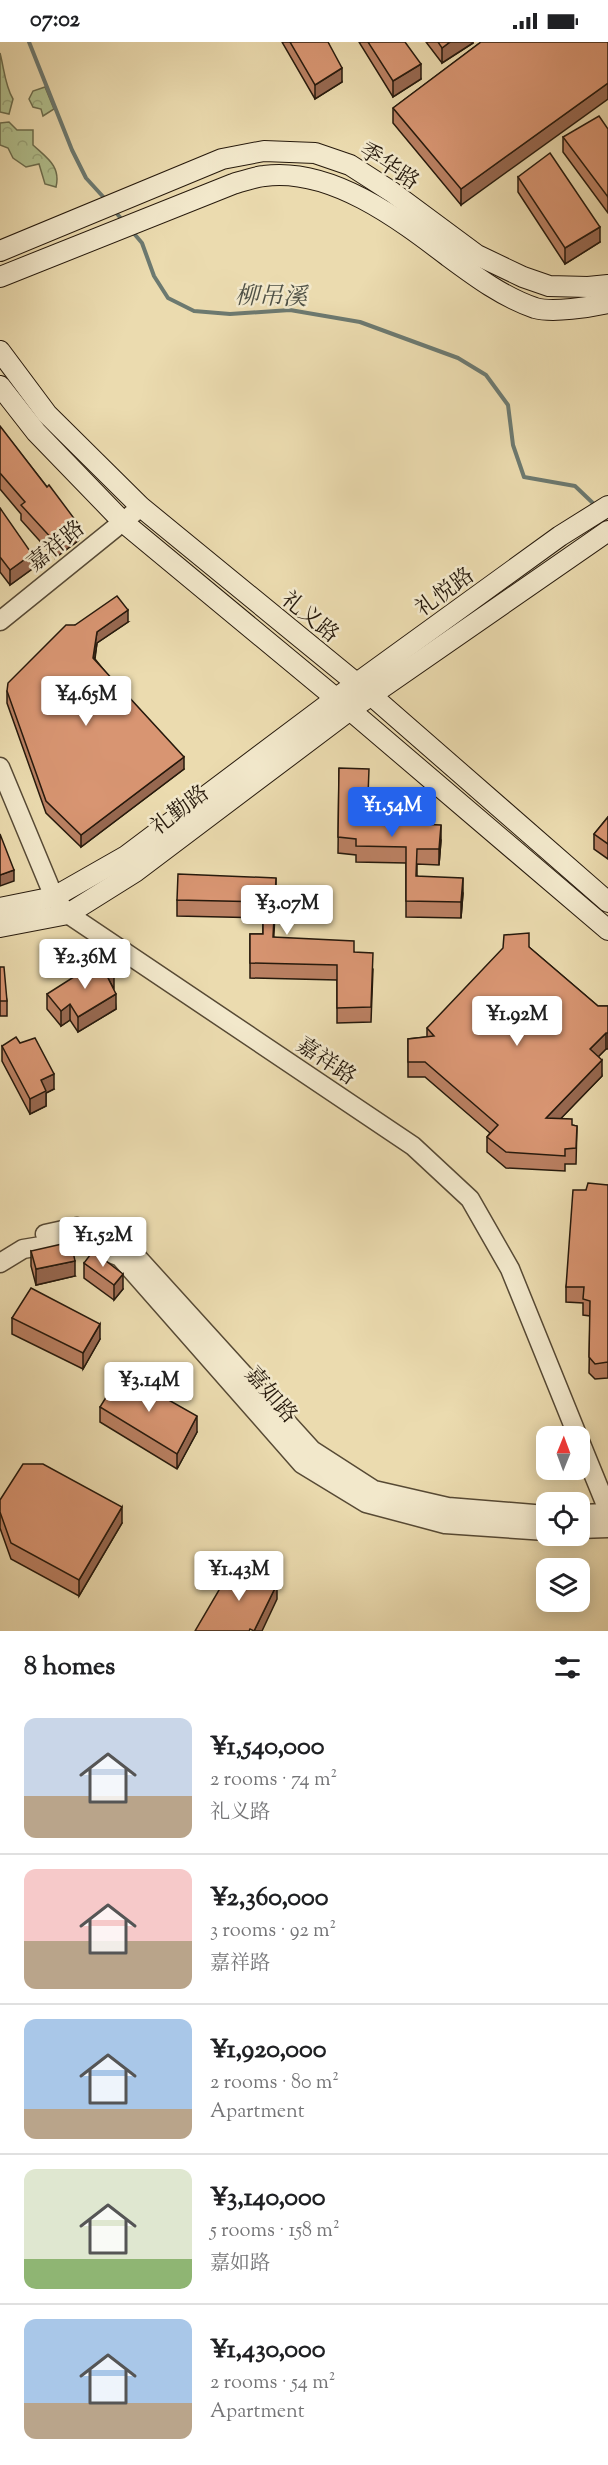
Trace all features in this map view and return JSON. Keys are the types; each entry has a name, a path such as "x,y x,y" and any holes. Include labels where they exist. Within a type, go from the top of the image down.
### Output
{"main road":[{"name":"季华路","path":"0,251 222,159 264,150 315,153 350,165 392,192 477,255 523,277 549,286 608,285"},
{"name":"季华路","path":"0,277 233,184 265,176 311,178 345,189 416,232 497,292 537,309 584,308 608,303"},
{"name":"礼义路","path":"0,351 47,414 141,507 364,690 608,902"},
{"path":"0,386 36,432 123,522 343,704 608,930"},
{"name":"礼悦路","path":"364,690 560,536 608,506"},
{"name":"礼悦路","path":"364,690 608,531"},
{"name":"礼勤路","path":"0,909 54,897 126,856 364,690"},
{"name":"礼勤路","path":"0,927 68,914 135,872 343,704"}],"street":[{"name":"嘉祥路","path":"0,621 141,507"},
{"name":"嘉祥路","path":"0,767 54,897 68,914 413,1146 470,1199 510,1269 574,1426"},
{"name":"嘉如路","path":"0,1250 18,1239 77,1227 127,1245 312,1450 374,1490 448,1507 536,1514"},
{"name":"嘉如路","path":"0,1263 24,1249 77,1240 120,1257 302,1464 366,1503 445,1524 536,1530"},
{"name":"嘉祥路","path":"590,1466 608,1512"},
{"path":"590,1513 608,1512"},
{"path":"590,1529 608,1528"}],"green space":[{"path":"0,53 6,83 13,99 9,114 0,112"},
{"path":"45,87 54,109 43,116 41,109 33,107 29,99 33,91"},
{"path":"9,122 17,130 33,130 33,145 48,158 55,168 56,187 45,184 39,164 26,167 13,158 8,148 0,145 0,123"}],"building":[{"path":"290,42 328,42 342,68 315,85"},
{"path":"368,42 405,42 421,64 393,81"},
{"path":"438,42 450,42 442,48"},
{"path":"481,42 608,42 608,83 461,189 393,108"},
{"path":"599,116 608,129 608,197 563,137"},
{"path":"550,153 600,227 565,248 518,177"},
{"path":"0,426 79,525 55,542 21,505 25,502 0,473"},
{"path":"0,508 32,554 10,570 0,557"},
{"path":"117,596 128,610 97,632 93,658 184,757 81,835 46,801 7,691 8,683 66,625 75,625"},
{"path":"339,768 369,769 367,822 441,825 439,849 417,849 416,876 463,878 461,902 406,901 406,847 356,846 356,839 338,837"},
{"path":"608,817 608,844 594,834"},
{"path":"0,834 14,870 0,875"},
{"path":"178,874 276,878 273,937 354,941 354,952 373,953 371,1007 337,1008 337,965 250,963 250,934 263,934 263,902 177,900"},
{"path":"529,933 529,947 598,1006 608,1006 608,1033 590,1049 602,1060 546,1118 572,1119 572,1125 577,1126 576,1148 565,1149 565,1156 506,1152 487,1137 498,1125 425,1062 408,1062 408,1039 434,1036 427,1028 503,948 504,935"},
{"path":"102,959 114,974 108,978 116,994 78,1017 70,1004 61,1011 47,994"},
{"path":"0,967 4,967 7,1001 0,1001"},
{"path":"16,1037 20,1043 35,1038 54,1074 41,1080 46,1091 30,1099 2,1046"},
{"path":"588,1183 608,1185 608,1362 595,1364 589,1357 590,1301 583,1299 584,1287 566,1287 573,1190 586,1190"},
{"path":"71,1242 75,1261 36,1269 31,1251"},
{"path":"93,1251 123,1274 114,1285 84,1263"},
{"path":"31,1288 100,1324 83,1353 12,1318"},
{"path":"121,1373 197,1416 177,1454 100,1407"},
{"path":"23,1464 43,1464 122,1507 79,1580 11,1543 0,1512 0,1500"},
{"path":"236,1561 277,1584 254,1631 250,1629 249,1631 195,1631"}],"waterway":[{"name":"柳吊溪","path":"29,42 72,150 86,178 107,201"},
{"name":"柳吊溪","path":"113,209 124,222"},
{"name":"柳吊溪","path":"131,230 142,243 154,276 168,298 194,311 230,314 290,310 360,322 458,358 486,375 508,405 513,445 524,477 575,486 596,506"}]}
